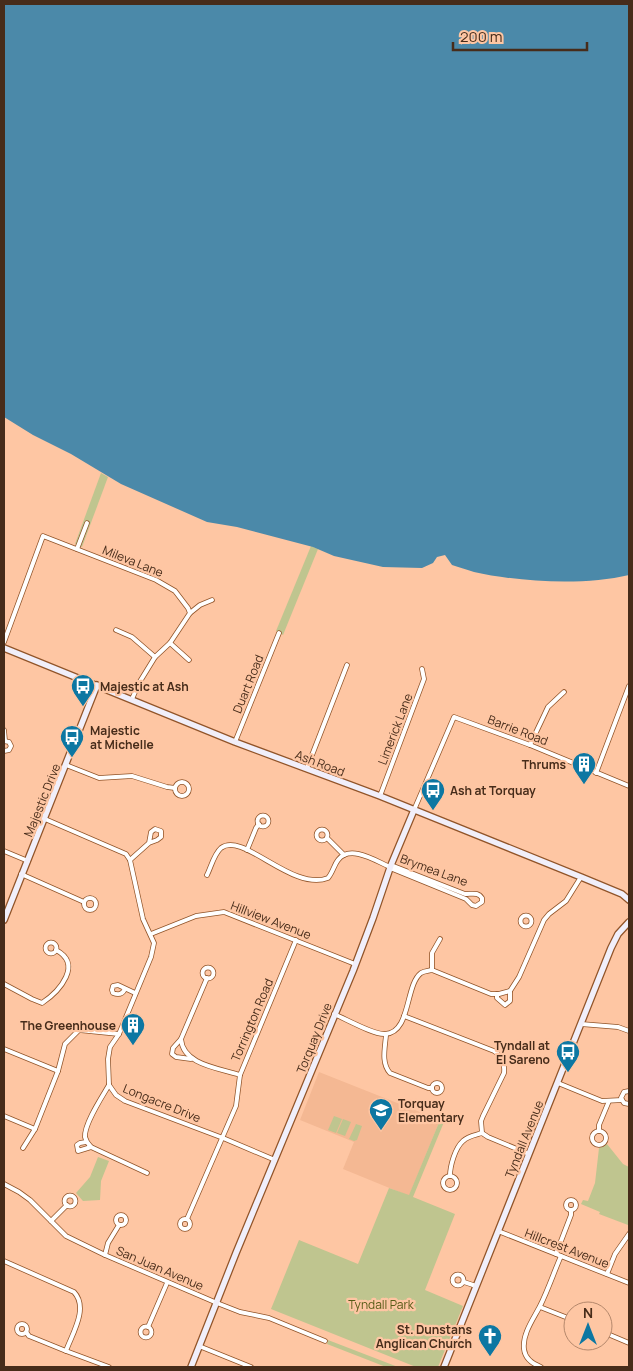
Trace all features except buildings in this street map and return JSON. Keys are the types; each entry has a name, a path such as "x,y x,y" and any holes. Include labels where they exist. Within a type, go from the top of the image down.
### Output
{"street":[{"path":"76,549 87,523"},
{"name":"Mileva Lane","path":"4,642 43,536 156,580 175,591 190,613"},
{"path":"132,699 139,683 155,657 170,643 190,613 200,605 212,600"},
{"path":"116,630 132,636 155,657"},
{"name":"Duart Road","path":"235,742 279,633"},
{"path":"170,643 189,660"},
{"name":"Ash Road","path":"4,648 235,742 380,796 581,877 622,894 629,899"},
{"path":"307,768 347,665"},
{"name":"Limerick Lane","path":"380,796 424,679 422,669"},
{"name":"Majestic Drive","path":"4,920 97,686"},
{"path":"596,773 629,686"},
{"path":"530,745 548,707 564,692"},
{"name":"Barrie Road","path":"454,716 629,786"},
{"name":"Torquay Drive","path":"191,1367 355,964 390,866 454,716"},
{"path":"4,730 4,741 9,742 11,746 8,750 4,751"},
{"path":"66,765 99,778 132,776 175,788"},
{"path":"45,819 126,854 130,860 149,843"},
{"path":"247,850 259,824"},
{"path":"327,838 344,855"},
{"path":"207,875 216,854 221,848 231,845 257,854 270,864 306,880 314,881 328,878 338,860 344,855 352,853 360,854 390,866"},
{"path":"4,851 28,861"},
{"name":"Longacre Drive","path":"130,860 143,919 154,943 151,957 119,1034 110,1047 108,1059 109,1085 116,1096 125,1101 275,1160"},
{"name":"Brymea Lane","path":"390,866 465,894 480,894 482,902 476,906 472,905 466,898 390,866"},
{"path":"21,874 84,902"},
{"path":"497,994 497,998 505,1005 510,1001 510,991 519,977 540,928 549,914 570,896 581,877"},
{"name":"Hillview Avenue","path":"151,934 196,916 224,912 355,964"},
{"name":"Tyndall Avenue","path":"444,1367 616,938 620,930 629,922"},
{"path":"530,923 540,928"},
{"path":"432,970 432,953 440,939"},
{"name":"Torrington Road","path":"186,1219 236,1106 240,1075 296,940"},
{"path":"4,984 42,1003 53,996 61,985 69,966 64,954 56,950"},
{"path":"334,1014 377,1033 386,1035 398,1028 404,1016 417,976 432,970 491,994 510,991"},
{"path":"206,978 181,1039 173,1048 172,1054 240,1075"},
{"path":"125,989 136,993"},
{"path":"404,1016 494,1050 501,1056 504,1073 482,1116 482,1133"},
{"path":"581,1024 613,1027 629,1031"},
{"path":"23,1148 35,1129 58,1071 65,1044 80,1030 119,1034"},
{"path":"386,1035 384,1061 390,1073 432,1088"},
{"path":"181,1039 185,1053 192,1059"},
{"path":"4,1049 58,1071"},
{"path":"558,1083 602,1101 622,1100 624,1103 629,1104"},
{"path":"109,1085 91,1117 85,1135 86,1142 91,1147 147,1174"},
{"path":"622,1100 622,1093 629,1091"},
{"path":"599,1132 599,1125 609,1101"},
{"path":"4,1116 35,1129"},
{"path":"450,1176 450,1169 459,1146 468,1137 482,1133 529,1154"},
{"path":"86,1142 77,1145 78,1151 91,1147"},
{"name":"San Juan Avenue","path":"4,1184 30,1200 66,1236 217,1304 240,1312 269,1318 325,1341"},
{"path":"51,1222 67,1206"},
{"path":"556,1254 571,1215 571,1210"},
{"path":"105,1255 108,1243 119,1225"},
{"name":"Hillcrest Avenue","path":"498,1231 629,1283"},
{"path":"607,1274 615,1254 629,1234"},
{"path":"541,1367 527,1358 523,1346 533,1318 540,1307 561,1256"},
{"path":"4,1261 44,1280 71,1290 77,1296 81,1303 80,1312 66,1351"},
{"path":"464,1282 476,1286"},
{"path":"148,1327 167,1283"},
{"path":"540,1307 563,1316"},
{"path":"26,1332 30,1336 109,1367"},
{"path":"613,1336 629,1343"},
{"path":"199,1346 251,1367"}],"shaded area":[{"name":"Torquay Elementary","path":"319,1072 440,1120 409,1196 343,1169 354,1142 300,1120"}],"green space":[{"path":"101,473 108,477 82,547 75,544"},
{"path":"311,546 318,549 283,635 276,631"},
{"path":"334,1116 342,1119 336,1133 328,1130"},
{"path":"343,1119 351,1122 345,1136 337,1133"},
{"name":"Tyndall Park","path":"440,1120 444,1122 413,1197 455,1214 425,1290 463,1306 438,1367 416,1367 271,1309 299,1240 358,1264 389,1188 409,1195"},
{"path":"356,1124 362,1126 357,1140 354,1141 349,1139"},
{"path":"607,1144 623,1164 629,1167 628,1225 599,1214 600,1212 581,1204 583,1200 588,1201 595,1183 599,1148"},
{"path":"98,1157 109,1161 101,1181 100,1200 83,1201 76,1193 90,1177"},
{"name":"Tyndall Park","path":"328,1340 398,1367 386,1367 327,1344"}],"water":[{"path":"4,4 629,4 629,575 592,581 531,580 474,572 452,565 445,555 437,557 433,563 422,568 383,567 334,556 313,547 237,527 207,522 121,484 4,417"}],"place":[{"name":"Majestic at Ash","path":"83,707"},
{"name":"Majestic at Michelle","path":"72,758"},
{"name":"Thrums","path":"584,785"},
{"name":"Ash at Torquay","path":"433,811"},
{"name":"The Greenhouse","path":"133,1046"},
{"name":"Tyndall at El Sareno","path":"568,1073"},
{"name":"Torquay Elementary","path":"381,1131"},
{"name":"St. Dunstans Anglican Church","path":"490,1357"}]}
